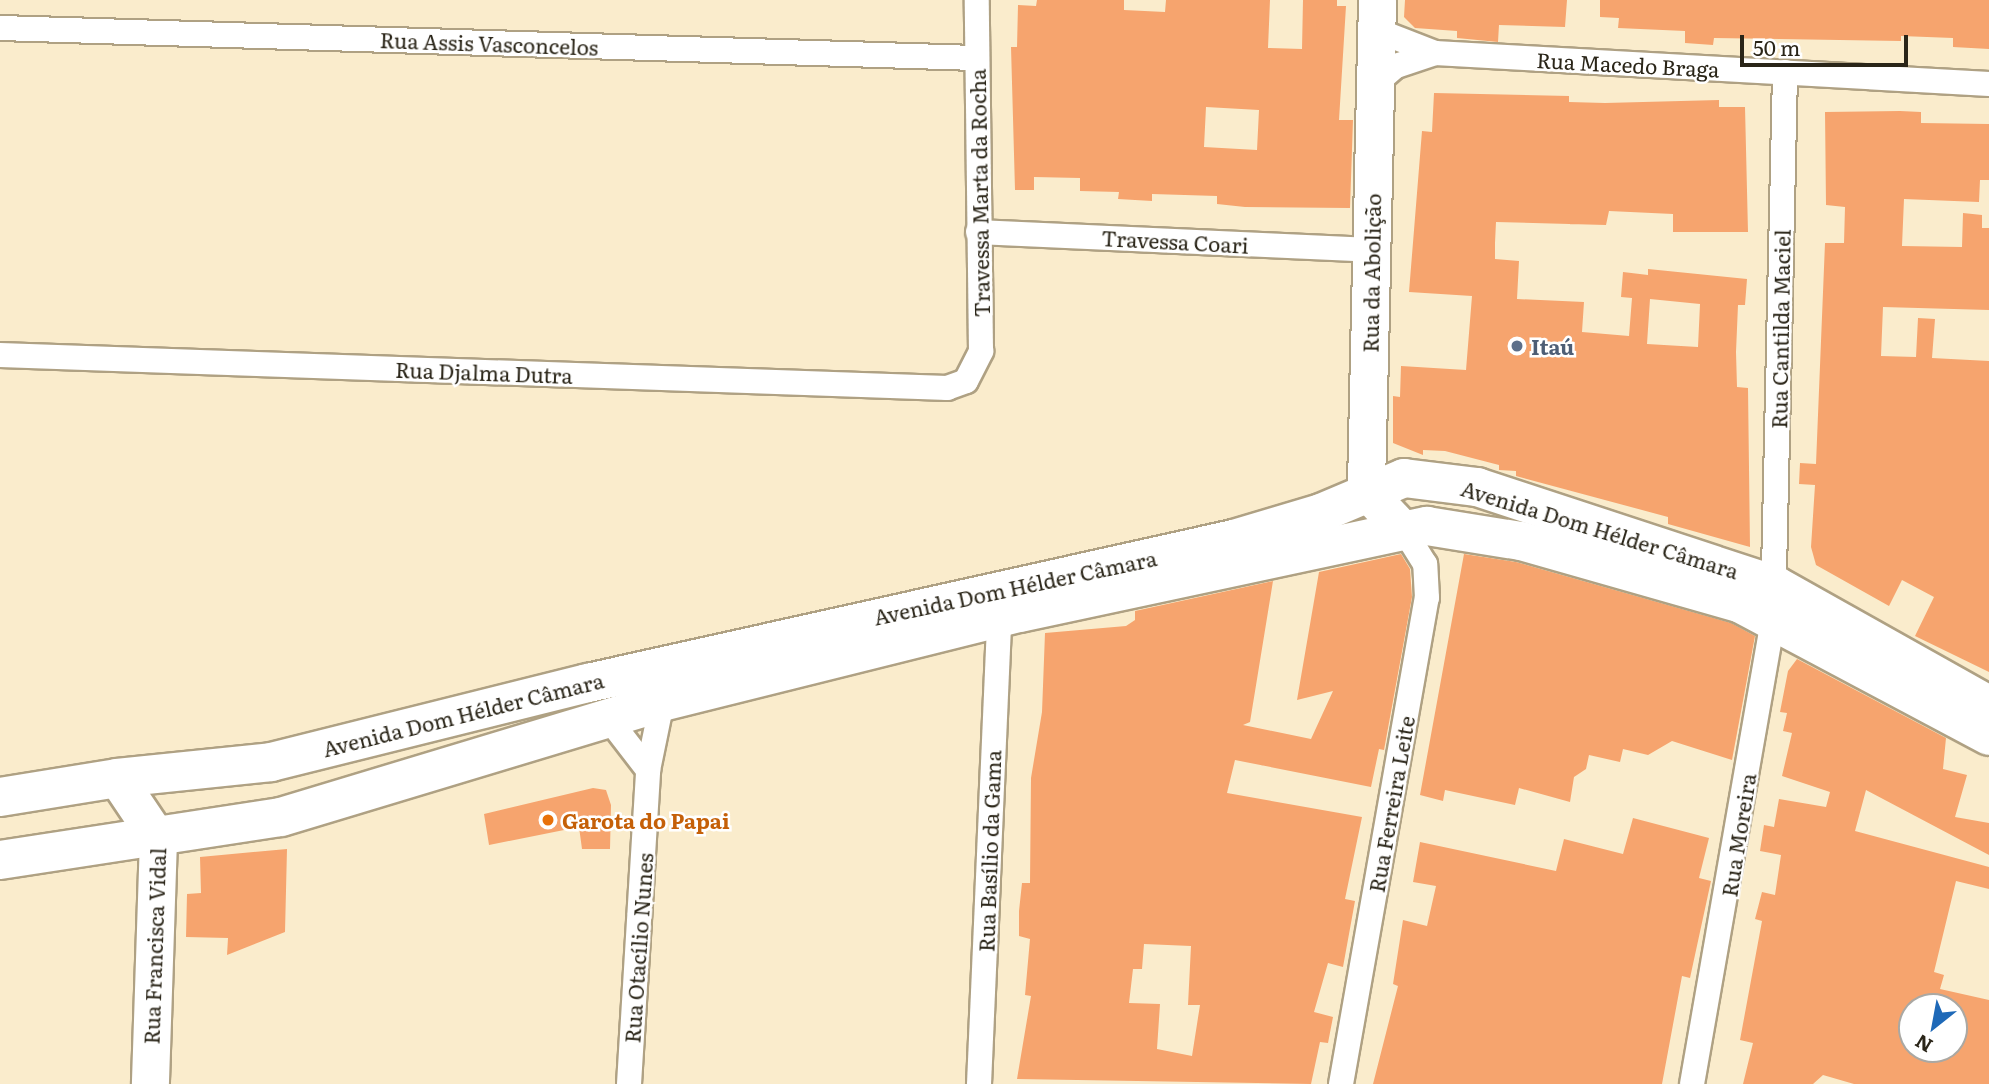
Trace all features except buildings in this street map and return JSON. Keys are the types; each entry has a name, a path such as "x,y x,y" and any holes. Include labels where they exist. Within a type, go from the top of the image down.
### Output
{"main road":[{"name":"Avenida Dom Hélder Câmara","path":"0,797 117,778 271,762 601,680 1234,539 1321,513 1366,491 1404,478 1477,487 1774,602 1989,705"},
{"name":"Avenida Dom Hélder Câmara","path":"0,860 158,839 281,817 662,702 999,618 1427,526 1521,541 1646,574 1774,602 1989,736"},
{"path":"271,762 257,790 281,817"}],"street":[{"name":"Travessa Marta da Rocha","path":"966,381 981,351 977,0"},
{"name":"Rua Macedo Braga","path":"1377,15 1435,53"},
{"name":"Rua da Abolição","path":"1366,491 1377,15"},
{"name":"Rua Assis Vasconcelos","path":"0,28 977,58"},
{"name":"Rua Macedo Braga","path":"1375,83 1396,66 1435,53 1989,84"},
{"name":"Rua Cantilda Maciel","path":"1774,602 1785,72"},
{"name":"Travessa Coari","path":"978,232 1371,250"},
{"name":"Rua Djalma Dutra","path":"0,355 947,388 966,381"},
{"path":"1366,491 1404,531"},
{"name":"Rua Ferreira Leite","path":"1341,1084 1427,598 1425,564 1404,531"},
{"name":"Rua Moreira","path":"1692,1084 1774,602"},
{"name":"Rua Basílio da Gama","path":"979,1084 999,618"},
{"name":"Rua Otacílio Nunes","path":"629,1084 648,769 662,702"},
{"path":"608,718 648,769"},
{"name":"Rua Francisca Vidal","path":"117,778 158,839 150,1084"}],"place":[{"name":"Itaú","path":"1517,346"},
{"name":"Garota do Papai","path":"548,820"}]}
